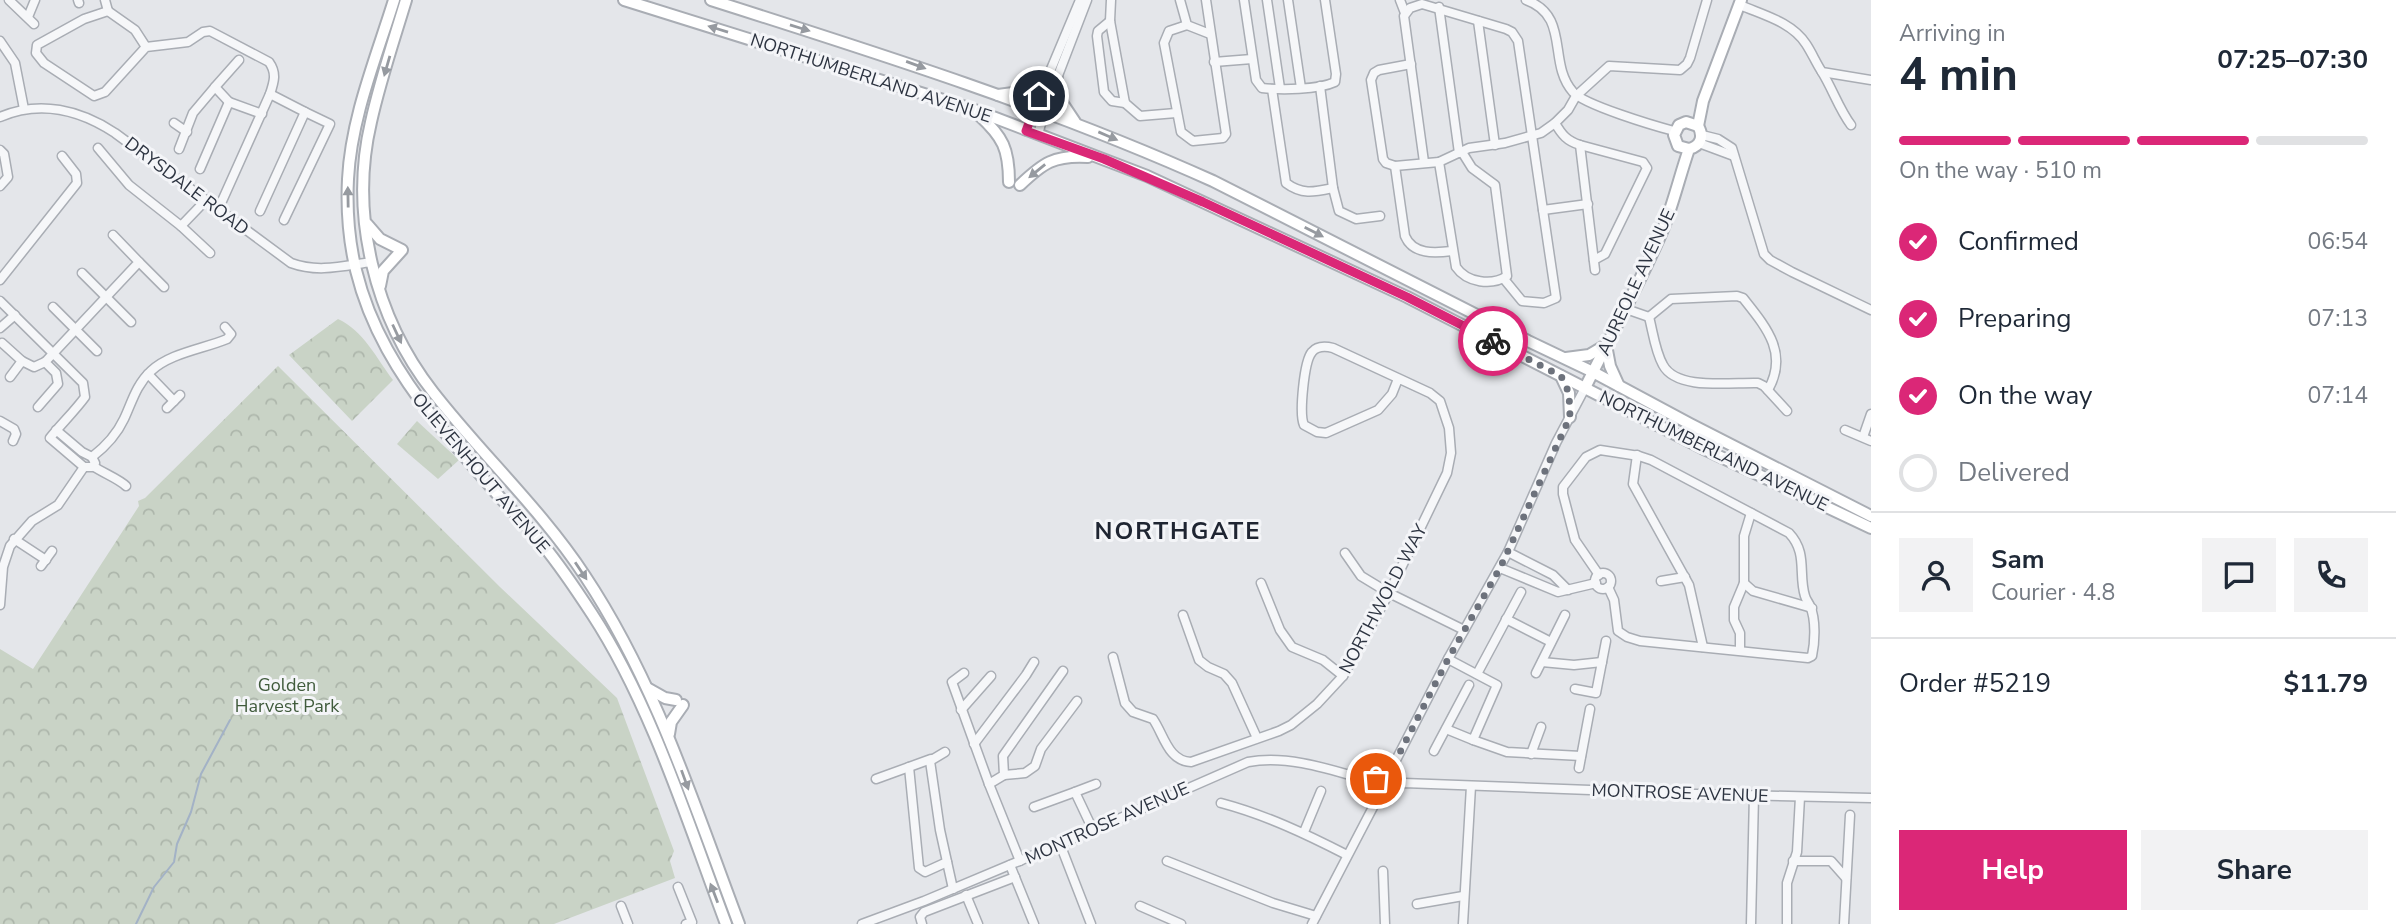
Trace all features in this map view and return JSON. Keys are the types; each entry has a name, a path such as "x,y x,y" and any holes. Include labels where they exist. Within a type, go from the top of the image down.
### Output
{"main road":[{"name":"OLIEVENHOUT AVENUE","path":"394,0 353,141 348,177 348,206 355,264 370,318 391,360 421,404 542,544 574,586 612,647 676,789 726,924"},
{"name":"OLIEVENHOUT AVENUE","path":"406,0 370,124 363,178 371,262 386,310 413,363 433,392 554,532 622,638 649,689 669,736 739,924"},
{"name":"NORTHUMBERLAND AVENUE","path":"624,0 972,109 1104,159 1407,297 1706,450 1871,528"},
{"name":"NORTHUMBERLAND AVENUE","path":"711,0 912,64 1075,122 1213,181 1593,372 1871,516"},
{"name":"AUREOLE AVENUE","path":"1585,388 1663,230 1703,101 1741,3"},
{"path":"1057,79 1059,98 1075,122"},
{"path":"995,95 1027,90 1045,82"},
{"path":"972,109 1003,141 1014,184 1060,158 1104,159"},
{"path":"1679,125 1693,137 1674,139 1674,131 1679,125"},
{"path":"365,220 380,239 402,250 383,271 381,292"},
{"path":"1565,359 1589,355 1606,345 1619,386"},
{"path":"1561,376 1569,393 1570,417"},
{"path":"649,689 659,696 679,702 669,736"}],"street":[{"path":"9,0 31,21 35,0"},
{"path":"105,0 108,10 135,30 146,47"},
{"path":"1038,135 1039,111 1045,82 1080,0"},
{"path":"1026,131 1057,79 1087,0"},
{"path":"1111,0 1110,21 1125,103"},
{"path":"1180,0 1187,25"},
{"path":"1206,0 1226,134 1223,138 1193,141 1181,132 1164,43 1169,31 1187,25 1210,34"},
{"path":"1244,0 1258,86 1276,88 1332,84 1336,74 1325,0"},
{"path":"1267,0 1283,176 1286,183 1307,193 1333,188"},
{"path":"1288,0 1301,88"},
{"path":"1400,0 1405,13 1424,162"},
{"path":"1526,0 1537,2 1552,21 1562,70 1566,82 1576,96 1674,131"},
{"path":"1410,64 1379,70 1371,80 1383,159 1395,166 1439,162 1469,148 1532,136 1555,123 1568,110 1576,96 1609,66 1676,71 1683,68 1690,58 1707,0"},
{"path":"1741,3 1786,25 1805,43 1851,125"},
{"path":"1405,13 1415,5 1429,4 1512,32 1518,41 1556,298 1544,303 1522,301 1504,279"},
{"path":"1439,7 1461,153 1472,168 1495,185 1507,276 1504,279"},
{"path":"108,10 40,41 36,49 39,58 91,95 97,96 104,92 146,47 188,42 203,32 211,31 269,62 275,74 271,94 218,210"},
{"path":"1110,21 1098,31 1097,36 1104,92 1112,101 1125,103 1140,116 1176,113"},
{"path":"1478,21 1495,145"},
{"path":"0,41 15,63 24,109"},
{"path":"1214,62 1252,59"},
{"path":"179,149 197,107 239,60"},
{"path":"1822,72 1871,80"},
{"path":"1320,86 1333,188 1339,211 1356,219 1380,216"},
{"path":"215,87 229,102 262,114"},
{"path":"271,94 330,124 284,220"},
{"path":"200,169 229,102"},
{"name":"DRYSDALE ROAD","path":"0,117 24,109 46,108 90,118 115,133 291,263 322,270 371,262"},
{"path":"260,211 305,112"},
{"path":"174,123 187,132"},
{"path":"1555,123 1569,141 1643,162 1647,168 1605,254 1594,260"},
{"path":"1693,137 1725,142 1732,148 1760,244 1770,260 1871,310"},
{"path":"1580,145 1595,270"},
{"path":"98,148 129,186 181,226 210,253"},
{"path":"0,150 4,154 8,177 5,187"},
{"path":"0,281 77,183 76,174 62,156"},
{"path":"1439,162 1454,262 1461,274 1478,282 1504,279"},
{"path":"1395,166 1408,243 1430,253 1452,251"},
{"path":"181,226 205,200"},
{"path":"1544,210 1588,204"},
{"path":"113,235 164,287"},
{"path":"2,343 22,361 34,367 45,362 139,262"},
{"path":"82,272 131,322"},
{"path":"1649,317 1671,299 1743,298 1772,339 1778,359 1768,390"},
{"path":"0,300 80,380 86,392 81,402 50,438 126,486"},
{"path":"53,307 97,352"},
{"path":"1626,309 1649,317"},
{"path":"0,328 15,316"},
{"path":"1649,317 1659,358 1671,376 1687,382 1758,383 1787,411"},
{"path":"0,605 3,567 14,540 32,521 58,505 118,429 132,396 148,374 159,365 224,340 231,333"},
{"path":"1325,346 1343,352 1398,379 1392,394 1378,410 1333,431 1317,432 1304,425 1301,419 1309,356 1318,348 1325,346"},
{"path":"10,377 22,361"},
{"path":"38,407 59,381 56,373 45,362"},
{"path":"148,374 177,398 167,408"},
{"name":"NORTHWOLD WAY","path":"1112,657 1119,687 1130,710 1153,719 1173,754 1183,762 1191,762 1291,725 1317,705 1343,676 1389,593 1447,473 1451,453 1446,414 1440,401 1430,393 1398,379"},
{"name":"AUREOLE AVENUE","path":"1314,920 1448,659 1500,568 1585,388"},
{"path":"1846,430 1867,439 1871,414"},
{"path":"0,421 14,429 16,434 13,440"},
{"path":"56,430 82,452 90,463"},
{"path":"1500,568 1558,592 1598,579 1605,573 1611,582 1608,587 1614,600 1617,626 1622,635 1640,641 1808,658 1812,656 1814,635 1811,608 1805,595 1797,541 1789,533 1637,455 1600,450 1586,457 1563,486 1575,540 1598,579"},
{"path":"1637,455 1633,484 1689,584 1703,647"},
{"path":"1740,650 1740,633 1734,620 1734,607 1744,583 1744,536 1751,513"},
{"path":"14,540 44,563 52,551"},
{"path":"1508,552 1553,575 1568,590"},
{"path":"1345,553 1356,571 1389,593 1464,630"},
{"path":"1532,583 1539,568"},
{"path":"1661,580 1685,577"},
{"path":"1261,583 1280,630 1292,647 1323,660 1343,676"},
{"path":"1744,583 1753,591 1811,608"},
{"path":"1477,674 1521,592"},
{"path":"1183,615 1199,660 1224,674 1233,683 1257,738"},
{"path":"1536,673 1565,615"},
{"path":"1506,620 1551,642"},
{"path":"1575,689 1596,693 1606,641"},
{"path":"1448,659 1497,685 1473,740"},
{"path":"974,744 1034,662"},
{"path":"1542,662 1574,665 1602,662"},
{"path":"1004,775 1003,756 1063,671"},
{"path":"964,673 952,682 1020,861"},
{"path":"961,710 991,676"},
{"path":"1434,751 1469,685"},
{"path":"989,784 1004,775 1025,772 1035,766 1041,748 1077,701"},
{"path":"1579,768 1590,709"},
{"path":"1531,754 1541,727"},
{"path":"1446,729 1507,752 1581,756"},
{"path":"876,779 946,752"},
{"path":"931,759 940,830 953,888"},
{"name":"MONTROSE AVENUE","path":"862,924 1020,861 1248,762 1265,759 1284,760 1356,777 1405,783 1871,798"},
{"path":"909,767 919,868 925,872 947,862"},
{"path":"1034,807 1096,784"},
{"path":"1463,924 1471,786"},
{"path":"1304,832 1321,791"},
{"path":"1075,792 1093,830"},
{"path":"1751,924 1754,796"},
{"path":"1787,924 1787,883 1799,841 1800,797"},
{"path":"1221,803 1304,832 1347,855"},
{"path":"1844,924 1850,816"},
{"path":"1060,844 1091,924"},
{"path":"1167,861 1314,920"},
{"path":"1793,861 1831,861 1846,878"},
{"path":"1010,865 1034,924"},
{"path":"1383,871 1385,924"},
{"path":"922,924 920,917 925,912 1015,877"},
{"path":"678,887 692,922 686,924"},
{"path":"966,895 978,924"},
{"path":"1417,904 1464,896"},
{"path":"621,906 628,924"},
{"path":"1140,906 1181,924"}],"green space":[{"path":"338,319 355,330 393,380 352,421 289,355"},
{"name":"Golden Harvest Park","path":"278,366 500,587 617,698 674,851 670,861 675,878 554,924 0,924 0,649 33,669 139,506 138,501 145,498"},
{"path":"417,421 459,460 438,479 397,444"}],"waterway":[{"path":"136,924 154,887 174,862 177,844 191,812 201,774 230,720"}],"way so far":[{"path":"1376,779 1395,762 1448,659 1500,568 1570,417 1569,393 1561,376 1493,341"}],"district":[{"name":"NORTHGATE","path":"1178,531"}],"route":[{"path":"1039,96 1026,131 1147,176 1407,297 1493,341"}]}
